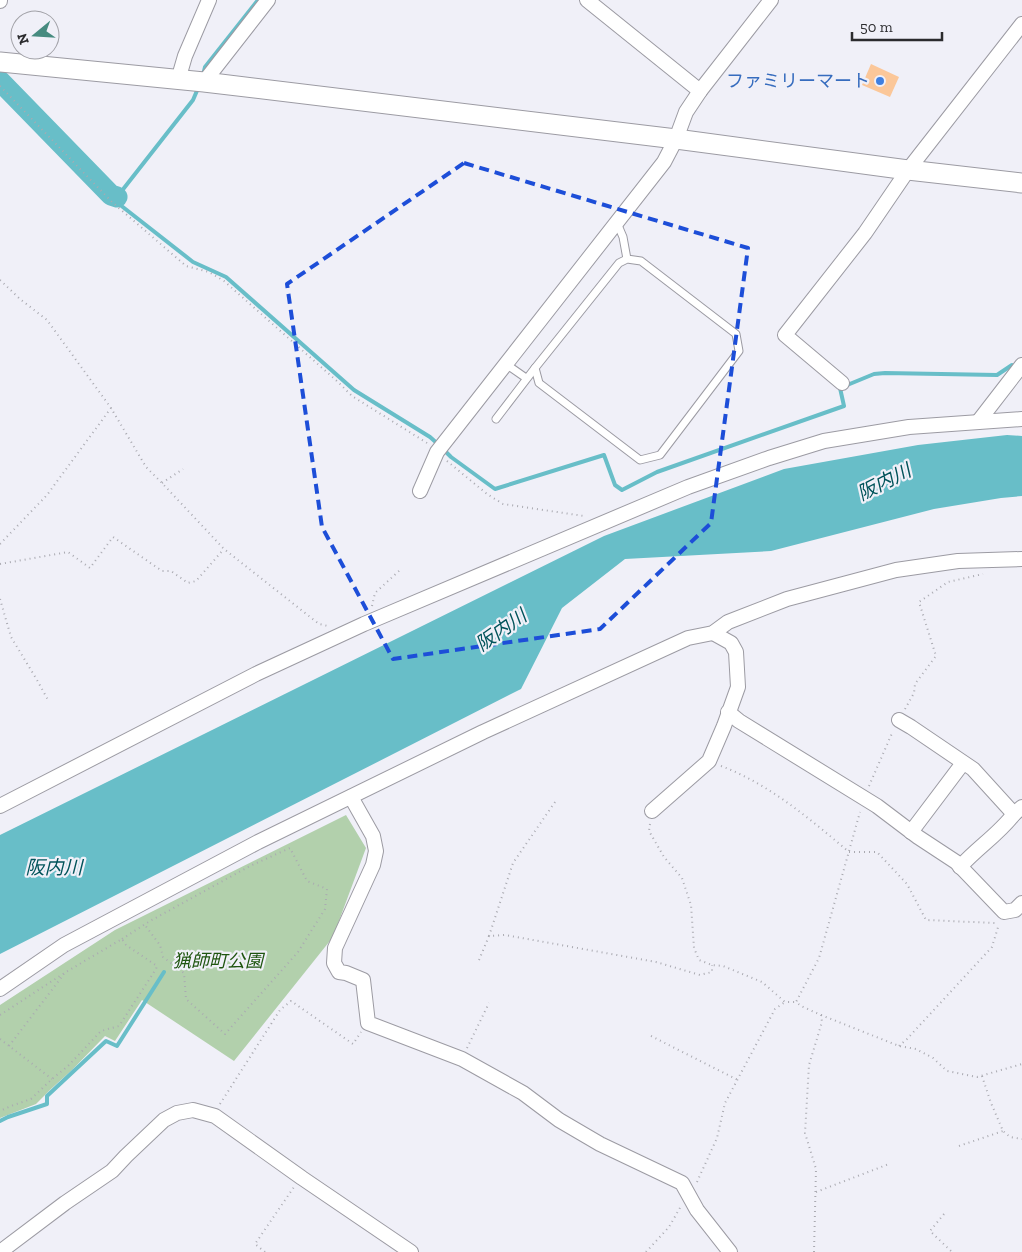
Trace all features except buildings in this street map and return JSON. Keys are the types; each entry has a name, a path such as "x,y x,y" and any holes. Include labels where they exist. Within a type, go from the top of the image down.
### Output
{"street":[{"path":"178,80 185,56 209,0"},
{"path":"204,82 268,0"},
{"path":"586,0 700,91"},
{"path":"420,491 437,452 664,162 676,139 686,112 700,91 771,0"},
{"path":"842,383 785,335 865,233 908,170 1022,24"},
{"path":"0,62 204,82 1022,183"},
{"path":"978,422 1022,365"},
{"path":"0,806 256,674 364,624 688,487 769,458 824,441 909,427 1022,420"},
{"path":"0,990 64,945 258,842 483,732 688,638 713,633 728,622 787,599 896,570 958,561 1022,559"},
{"path":"652,811 709,761 738,686 736,652 731,642 713,633"},
{"path":"728,712 738,721 865,798 956,862 1004,912 1014,910 1022,903"},
{"path":"899,720 973,769 1018,810 1008,822 960,867"},
{"path":"911,832 963,763"},
{"path":"351,797 373,836 376,851 373,864 336,948 334,963 338,972 363,980 368,1023 462,1059 523,1093 559,1120 600,1144 682,1183 697,1210 730,1252"},
{"path":"0,1252 65,1203 112,1171 164,1120 177,1113 193,1110 215,1116 411,1252"}],"lane":[{"path":"617,223 623,236 627,259"},
{"path":"496,418 526,378 619,263 627,259 641,261 736,334 739,351 660,455 640,460 539,383 535,368"},
{"path":"506,364 526,378"}],"path":[{"path":"0,86 112,202 186,266 208,272 224,281 352,396 426,442 487,494 503,504 592,518 602,524"},
{"path":"0,280 20,300 47,320 111,408 146,467 224,549 319,624 333,627"},
{"path":"0,544 48,494 111,408"},
{"path":"162,483 183,469"},
{"path":"0,564 68,552 90,568 113,538 162,571 171,571 188,583 196,580 224,549"},
{"path":"364,624 375,593 400,570"},
{"path":"796,1002 820,958 848,852 868,787 890,735 914,693 915,684 936,656 919,602 948,582 985,574"},
{"path":"0,599 11,637 48,700"},
{"path":"709,761 740,773 776,794 824,830 848,852 877,852 907,884 926,920 999,923 992,947 899,1046"},
{"path":"479,960 513,863 555,802"},
{"path":"652,811 649,831 664,857 682,878 691,905 694,948 699,960 712,965 723,966 762,982 785,1002"},
{"path":"0,1016 66,972 150,921 250,866 290,848 307,881 327,889 326,909 298,952 225,1034 186,999 184,973 163,957 160,944 144,925"},
{"path":"489,936 505,935 609,953 656,962 700,975 712,972 712,965"},
{"path":"0,1111 31,1099 68,1066 100,1031 119,1026 157,966 126,945 122,939"},
{"path":"9,1046 66,972"},
{"path":"215,1116 218,1108 280,1010 291,1001 353,1044 368,1023"},
{"path":"646,1252 669,1227 688,1192 695,1186 717,1138 725,1103 775,1009 785,1002 796,1002 800,1006 821,1015 899,1046 916,1049 933,1058 947,1071 976,1077 1022,1064"},
{"path":"462,1059 489,1003"},
{"path":"814,1252 816,1169 805,1134 809,1066 822,1022 821,1015"},
{"path":"651,1036 738,1080"},
{"path":"0,1039 52,1079"},
{"path":"982,1076 1003,1131 1010,1137 1022,1139"},
{"path":"959,1146 1003,1131"},
{"path":"816,1192 889,1164"},
{"path":"265,1252 255,1244 296,1183 302,1178"},
{"path":"944,1214 930,1231 952,1252"}],"highlighted area":[{"path":"464,163 748,248 711,523 600,629 393,659 322,527 287,284"}],"green space":[{"name":"猟師町公園","path":"346,815 366,848 333,937 234,1061 142,1000 115,1041 105,1036 36,1104 0,1118 0,1005 115,930"}],"water":[{"name":"阪内川","path":"1007,435 1022,436 1022,496 934,509 771,551 625,559 562,608 521,689 0,954 0,835 604,536 784,469 918,445"}],"waterway":[{"path":"203,75 205,67 258,0"},
{"path":"0,81 111,195 117,197"},
{"path":"199,86 193,100 117,197 119,204 193,262 226,277 354,390 430,437 439,445"},
{"path":"444,450 495,489 604,455 615,485 622,490 657,472 844,406 840,388 874,374 997,375 1012,365"},
{"path":"0,1121 47,1104 47,1096 106,1041 117,1046 164,972"}],"place":[{"name":"ファミリーマート","path":"880,81"}]}
